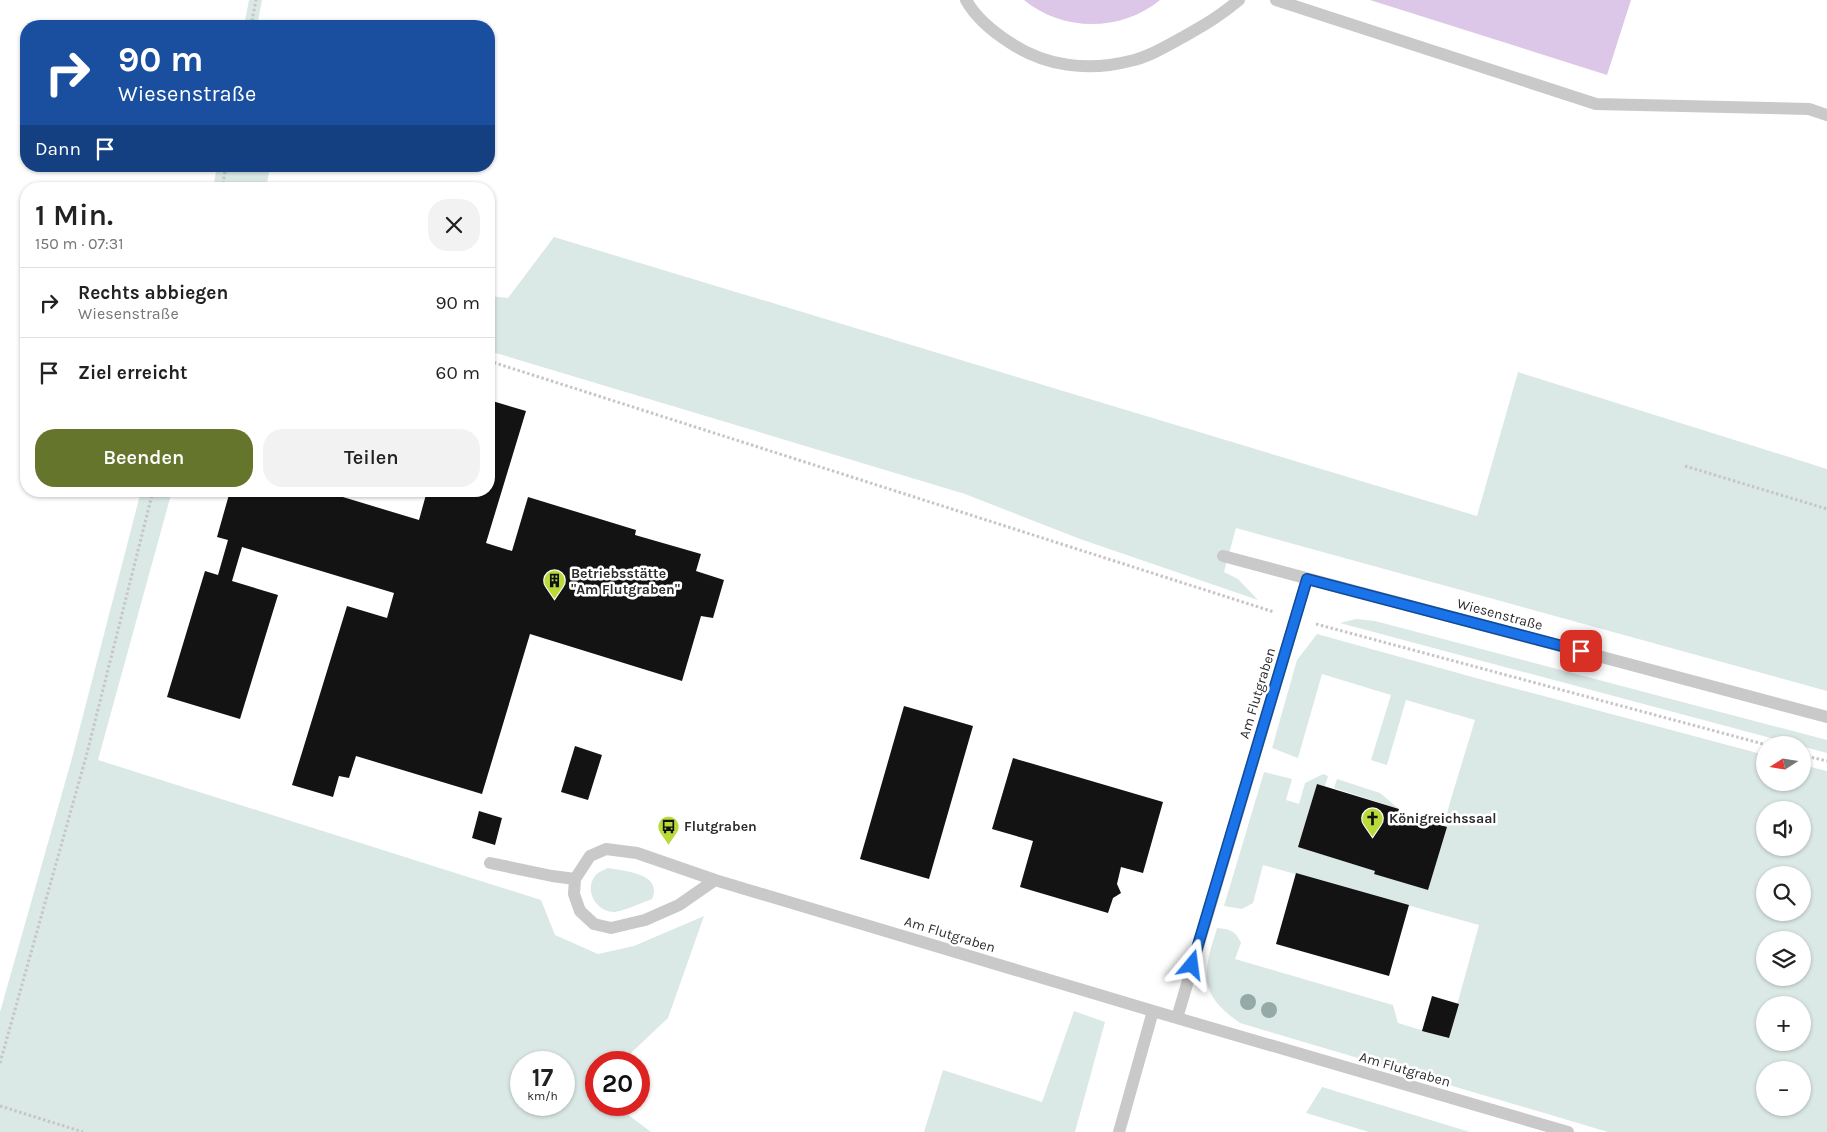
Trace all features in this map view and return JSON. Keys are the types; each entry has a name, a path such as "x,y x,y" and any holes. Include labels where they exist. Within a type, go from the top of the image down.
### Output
{"lane":[{"path":"966,0 971,9 992,32 1020,50 1046,61 1073,66 1102,66 1130,61 1146,55 1218,18 1239,0"},
{"path":"1276,0 1596,104 1809,109 1827,115"},
{"name":"Wiesenstraße","path":"1224,556 1827,717"},
{"name":"Am Flutgraben","path":"1177,1018 1307,579"},
{"name":"Am Flutgraben","path":"575,879 590,856 606,849 636,853 715,880 1152,1011 1568,1132"},
{"path":"490,863 575,879 574,894 580,911 594,924 611,928 645,920 679,905 715,880"},
{"path":"1119,1132 1152,1011"}],"path":[{"path":"252,20 256,0"},
{"path":"495,363 1296,619 1756,742"},
{"path":"1685,466 1827,509"},
{"path":"0,1063 86,757 151,497"},
{"path":"1811,757 1827,761"},
{"path":"0,1106 83,1132"}],"shaded area":[{"path":"249,0 262,0 258,20 245,20"},
{"path":"1024,0 1160,0 1128,18 1092,24 1056,18"},
{"path":"1370,0 1631,0 1607,75"},
{"path":"216,172 269,172 267,182 214,182"},
{"path":"554,237 1477,516 1518,372 1827,469 1827,691 1236,528 1224,572 1238,579 1258,600 1080,539 965,494 495,353 495,297 508,298"},
{"path":"139,497 170,497 98,760 541,900 555,935 598,954 634,946 704,916 668,1018 633,1051 585,1051 585,1116 630,1116 651,1132 0,1132 0,1012 72,758"},
{"path":"1356,619 1375,621 1827,740 1827,753 1811,749 1811,736 1763,736 1340,623"},
{"path":"1317,634 1756,753 1756,791 1811,791 1811,767 1827,771 1827,1132 1608,1132 1240,1023 1216,1002 1210,992 1207,981 1209,958 1217,928 1232,931 1239,939 1241,943 1235,959 1393,1005 1398,1023 1448,1038 1479,925 1263,865 1253,903 1242,909 1224,906 1264,772 1292,779 1286,800 1299,804 1305,783 1323,774 1328,776 1325,786 1317,784 1299,847 1375,871 1374,874 1428,890 1450,802 1475,720 1406,700 1387,765 1371,760 1391,695 1322,674 1298,758 1272,748 1297,660"},
{"path":"1337,779 1380,793 1399,809 1334,788"},
{"path":"608,868 641,875 648,879 654,891 652,899 617,912 602,908 591,894 591,888 595,876"},
{"path":"1074,1011 1105,1022 1075,1132 924,1132 943,1070 1042,1102"},
{"path":"1322,1087 1470,1132 1369,1132 1306,1113"}],"building":[{"name":"Betriebsstätte \"Am Flutgraben\"","path":"495,402 526,411 486,543 512,551 528,497 636,530 635,535 701,554 696,571 724,580 713,618 701,616 682,681 530,634 482,794 356,756 349,778 339,776 333,797 292,785 347,606 387,618 394,593 242,547 232,581 278,595 240,719 167,697 205,571 218,575 228,540 217,537 228,497 343,497 419,520 425,497 495,497"},
{"path":"904,706 973,726 929,879 860,859"},
{"path":"575,746 602,755 588,800 561,792"},
{"path":"1013,758 1163,802 1143,873 1121,867 1117,884 1121,893 1113,898 1108,913 1020,887 1033,841 992,829"},
{"name":"Königreichssaal","path":"1317,784 1399,809 1398,812 1421,819 1423,814 1438,818 1437,824 1447,827 1428,890 1374,874 1375,871 1298,847"},
{"path":"479,811 502,818 495,845 472,838"},
{"path":"1296,873 1409,905 1389,976 1276,944"},
{"path":"1432,996 1459,1004 1449,1038 1422,1031"}],"place":[{"name":"Betriebsstätte \"Am Flutgraben\"","path":"555,600"},
{"name":"Königreichssaal","path":"1373,837"},
{"name":"Flutgraben","path":"668,845"}],"route":[{"path":"1192,965 1307,579 1581,651"}]}
